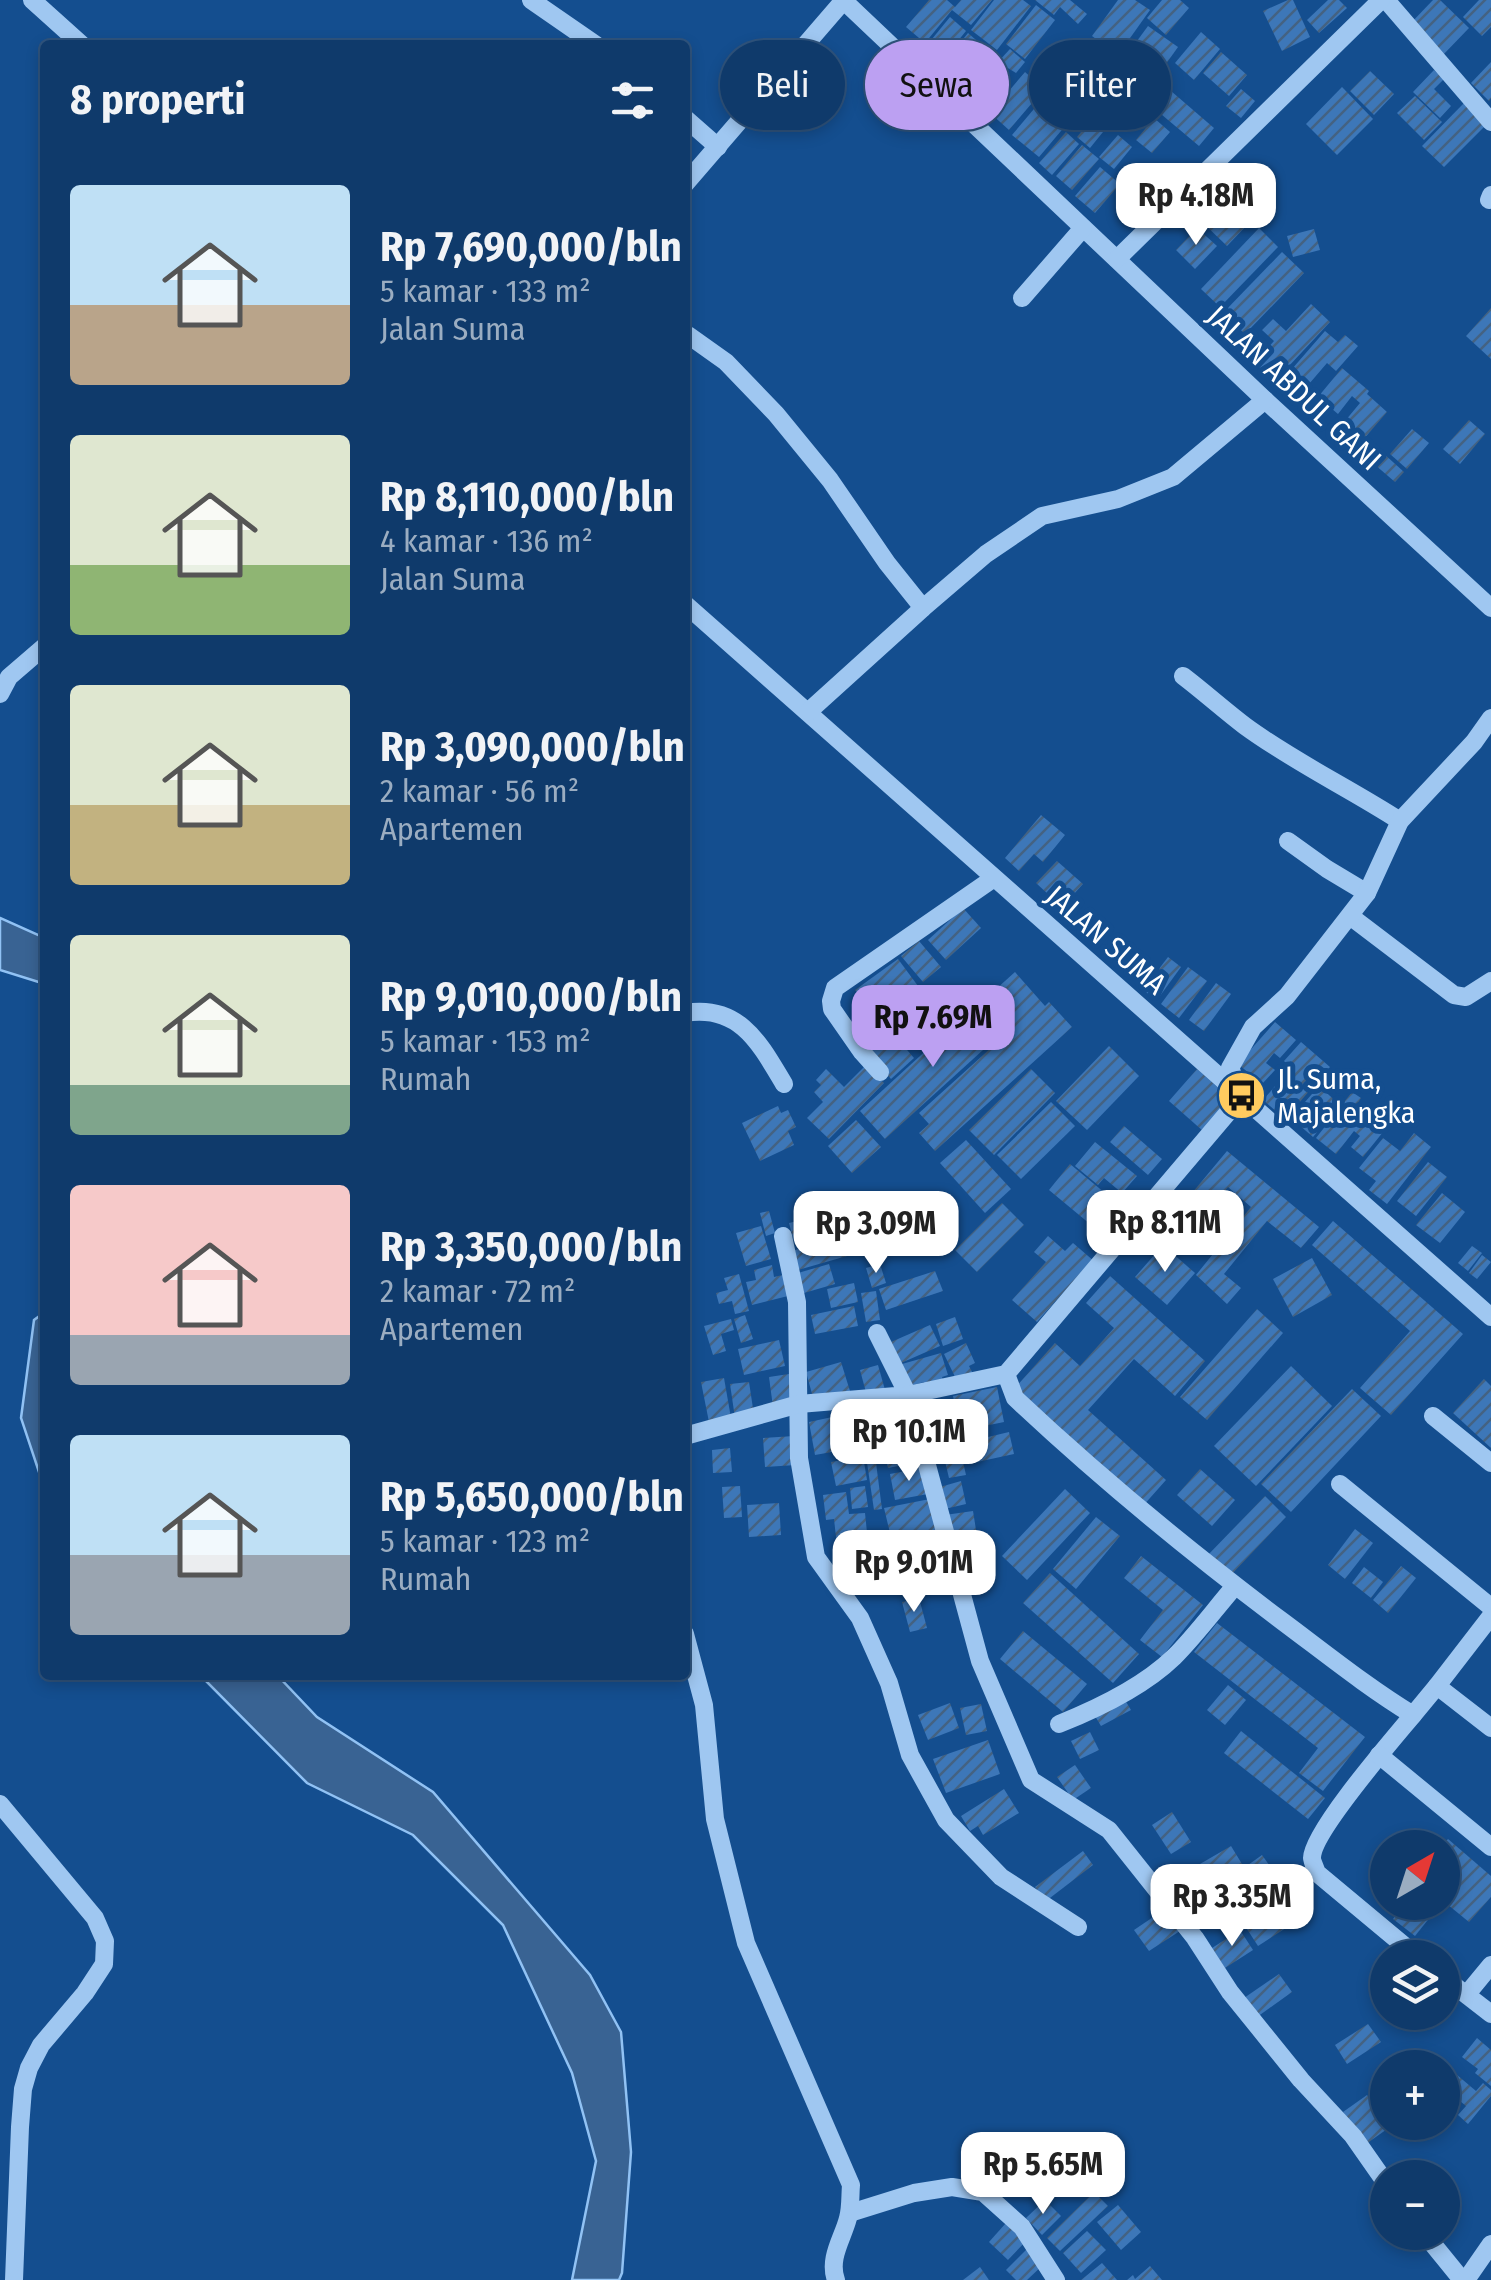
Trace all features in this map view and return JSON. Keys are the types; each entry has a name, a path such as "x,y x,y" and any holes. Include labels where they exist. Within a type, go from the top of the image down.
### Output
{"street":[{"path":"32,0 76,40"},
{"path":"531,0 589,40"},
{"path":"690,178 844,0"},
{"name":"JALAN ABDUL GANI","path":"844,0 1265,400 1491,608"},
{"path":"1117,259 1383,0 1491,122"},
{"path":"690,122 718,147"},
{"path":"1022,298 1084,228"},
{"path":"690,336 726,362 776,414 830,480 922,608"},
{"path":"808,712 986,554 1042,516 1118,499 1173,477 1265,400"},
{"name":"JALAN SUMA","path":"690,608 1491,1317"},
{"path":"0,694 10,677 40,650"},
{"path":"1183,676 1246,727 1400,821"},
{"path":"690,1435 799,1404 908,1395 1006,1374 1242,1096 1230,1068 1254,1028 1287,996 1350,916 1366,893 1400,821 1474,742 1491,718"},
{"path":"1288,841 1366,893"},
{"path":"880,1072 832,1009 834,988 994,878"},
{"path":"1350,916 1454,996 1466,998 1491,981"},
{"path":"690,1012 718,1012 746,1030 761,1045 784,1084"},
{"path":"784,1236 797,1302 800,1458 816,1557 860,1618 889,1684 910,1756 946,1820 1001,1877 1078,1927"},
{"path":"877,1333 908,1395 980,1661 1031,1780 1108,1830 1195,1938 1230,1992 1370,2160"},
{"path":"1006,1374 1015,1398 1142,1511 1381,1696 1413,1715"},
{"path":"1433,1416 1491,1463"},
{"path":"1340,1484 1491,1607"},
{"path":"1059,1724 1092,1710 1153,1674 1187,1643 1235,1586"},
{"path":"1397,1940 1317,1873 1312,1859 1316,1843 1365,1771 1491,1616"},
{"path":"690,1653 704,1706 715,1819 746,1943 851,2186 850,2214 836,2251 836,2280"},
{"path":"1437,1686 1491,1728"},
{"path":"1379,1756 1491,1847"},
{"path":"0,1804 95,1918 104,1941 104,1964 85,1994 40,2044 23,2089 14,2280"},
{"path":"1466,1994 1491,1965"},
{"path":"1460,1990 1491,2014"},
{"path":"850,2214 914,2193 952,2188 983,2192 1022,2227 1056,2280"},
{"path":"1438,2250 1464,2280 1491,2244"}],"water":[{"path":"0,918 40,936 40,982 0,970"},
{"path":"40,1316 40,1475 21,1418 34,1320"},
{"path":"205,1680 282,1680 317,1717 433,1792 590,1975 621,2032 631,2152 619,2280 572,2280 596,2161 572,2073 503,1925 413,1835 307,1783"}],"building":[{"path":"929,0 947,0 955,7 961,0 992,0 971,25 952,10 927,40 921,40 906,27"},
{"path":"994,0 1023,0 1031,6 1005,40 984,40 971,30"},
{"path":"1035,0 1070,0 1087,14 1078,24 1060,7 1054,15"},
{"path":"1118,0 1135,0 1150,10 1129,40 1097,40 1092,36"},
{"path":"1162,0 1180,0 1189,8 1166,35 1147,18"},
{"path":"1293,0 1310,37 1282,51 1263,11"},
{"path":"1328,0 1339,0 1347,8 1319,33 1307,20"},
{"path":"1433,0 1440,0 1469,28 1443,55 1410,24"},
{"path":"1479,0 1491,0 1491,27 1482,36 1463,17"},
{"path":"1036,5 1055,20 1040,40 1029,40 1025,59 1009,46 1009,40"},
{"path":"950,17 966,31 959,40 931,40"},
{"path":"1148,26 1168,40 1138,40"},
{"path":"1201,32 1220,49 1194,80 1175,63"},
{"path":"1009,50 1025,62 1016,73 1009,69"},
{"path":"1221,52 1247,75 1229,96 1203,73"},
{"path":"1491,62 1491,98 1489,101 1471,83"},
{"path":"1434,70 1444,79 1434,89 1451,106 1440,118 1413,92"},
{"path":"1370,71 1394,94 1374,115 1350,91"},
{"path":"1025,72 1029,76 1029,107 1009,130 1009,91"},
{"path":"1342,87 1373,119 1337,155 1306,124"},
{"path":"1241,89 1255,101 1241,118 1226,106"},
{"path":"1171,91 1214,128 1199,146 1171,122"},
{"path":"1415,96 1442,122 1424,140 1397,113"},
{"path":"1464,103 1486,125 1444,167 1422,146"},
{"path":"1029,115 1029,130 1062,130 1039,157 1012,135"},
{"path":"1083,130 1103,132 1090,148 1077,137"},
{"path":"1144,130 1170,132 1152,153 1136,140"},
{"path":"1066,132 1079,144 1052,175 1039,163"},
{"path":"1118,135 1132,147 1114,169 1099,157"},
{"path":"1082,145 1099,159 1072,190 1056,176"},
{"path":"1100,167 1120,184 1095,213 1075,196"},
{"path":"1220,197 1248,224 1227,246 1199,219"},
{"path":"1197,228 1217,246 1195,269 1176,250"},
{"path":"1259,228 1278,247 1220,307 1201,289"},
{"path":"1314,229 1320,250 1293,257 1287,236"},
{"path":"1282,252 1304,273 1245,334 1223,313"},
{"path":"1311,304 1330,322 1274,382 1254,363 1274,341 1262,330 1273,319 1286,331"},
{"path":"1491,308 1491,359 1466,336"},
{"path":"1325,331 1338,342 1345,335 1358,346 1336,371 1327,363 1309,384 1292,369"},
{"path":"1342,368 1387,412 1356,448 1344,438 1347,434 1340,427 1360,403 1352,396 1338,414 1318,397"},
{"path":"1469,420 1485,434 1460,464 1443,449"},
{"path":"1412,429 1429,443 1407,469 1390,454"},
{"path":"1383,453 1404,472 1395,482 1374,464"},
{"path":"1041,815 1065,835 1043,862 1034,854 1019,871 1005,858"},
{"path":"1057,861 1083,884 1062,907 1036,883"},
{"path":"963,908 981,928 946,960 928,940"},
{"path":"919,941 941,967 923,982 901,956"},
{"path":"1168,957 1181,967 1157,1000 1143,990"},
{"path":"898,959 918,986 875,1017 855,990"},
{"path":"1188,967 1207,981 1179,1018 1161,1004"},
{"path":"1015,972 1045,1006 1049,1002 1072,1027 935,1151 919,1133 929,1124 919,1113 1012,1029 985,999"},
{"path":"1216,983 1231,994 1204,1031 1189,1020"},
{"path":"980,1001 1005,1030 885,1139 860,1111"},
{"path":"881,1020 914,1058 891,1079 858,1041"},
{"path":"1275,1022 1296,1040 1280,1058 1274,1053 1266,1063 1275,1070 1262,1084 1238,1064"},
{"path":"1301,1042 1330,1067 1285,1119 1263,1100 1291,1068 1284,1061"},
{"path":"1109,1046 1139,1076 1087,1130 1056,1101"},
{"path":"866,1065 884,1083 829,1139 807,1118 823,1102 814,1092 821,1085 816,1080 826,1069 844,1087"},
{"path":"1031,1069 1055,1093 994,1155 969,1130"},
{"path":"1197,1069 1231,1099 1203,1131 1169,1101"},
{"path":"1319,1086 1340,1105 1313,1137 1291,1118"},
{"path":"1352,1092 1361,1098 1357,1104 1387,1127 1363,1157 1351,1147 1360,1136 1354,1131 1336,1154 1316,1138"},
{"path":"1051,1102 1075,1126 1021,1179 997,1155"},
{"path":"778,1106 781,1113 788,1110 796,1127 788,1131 794,1145 760,1161 742,1123"},
{"path":"856,1120 881,1147 852,1173 828,1146"},
{"path":"1124,1126 1162,1159 1148,1175 1110,1142"},
{"path":"1414,1133 1431,1147 1387,1204 1369,1190 1376,1181 1359,1168 1383,1138 1400,1151"},
{"path":"966,1140 1011,1189 985,1213 940,1163"},
{"path":"1095,1142 1137,1176 1122,1193 1104,1178 1098,1185 1075,1166"},
{"path":"1227,1151 1319,1227 1301,1248 1267,1221 1224,1274 1241,1288 1227,1304 1196,1275 1251,1207 1228,1187 1181,1244 1162,1229"},
{"path":"1428,1162 1447,1177 1416,1216 1397,1201"},
{"path":"1070,1164 1117,1203 1096,1229 1049,1190"},
{"path":"1442,1193 1465,1212 1440,1243 1416,1225"},
{"path":"1002,1203 1024,1225 977,1272 955,1250"},
{"path":"769,1211 775,1233 766,1236 760,1213"},
{"path":"823,1215 828,1237 795,1245 789,1223"},
{"path":"1333,1221 1463,1334 1391,1415 1360,1388 1410,1331 1312,1245"},
{"path":"761,1226 771,1259 746,1266 736,1233"},
{"path":"841,1236 847,1256 798,1270 792,1251"},
{"path":"1048,1236 1065,1251 1073,1243 1095,1262 1084,1269 1037,1322 1012,1300 1046,1262 1034,1252"},
{"path":"1163,1245 1195,1273 1167,1305 1135,1277"},
{"path":"1472,1246 1482,1253 1468,1271 1458,1263"},
{"path":"1482,1255 1491,1262 1477,1279 1469,1273"},
{"path":"1312,1258 1332,1295 1293,1317 1273,1279"},
{"path":"829,1264 835,1284 804,1293 798,1273"},
{"path":"880,1264 886,1283 872,1288 866,1268"},
{"path":"772,1265 774,1277 787,1274 792,1295 752,1305 746,1282 756,1280 754,1270"},
{"path":"935,1271 943,1291 886,1310 879,1289"},
{"path":"739,1274 749,1311 735,1314 732,1301 719,1304 716,1293 728,1290 724,1278"},
{"path":"1110,1276 1205,1361 1175,1396 1134,1359 1088,1410 1166,1480 1142,1507 1013,1390 1055,1343 1080,1366 1114,1328 1086,1303"},
{"path":"854,1283 858,1302 831,1308 827,1289"},
{"path":"876,1291 880,1320 866,1322 861,1293"},
{"path":"854,1306 858,1326 815,1334 811,1315"},
{"path":"1257,1309 1283,1333 1207,1420 1180,1397"},
{"path":"745,1315 753,1339 741,1343 734,1319"},
{"path":"955,1317 963,1339 943,1346 936,1324"},
{"path":"731,1319 734,1330 721,1334 726,1351 713,1355 704,1326"},
{"path":"930,1325 940,1346 901,1363 891,1342"},
{"path":"779,1340 785,1366 744,1375 738,1349"},
{"path":"966,1343 975,1363 969,1366 973,1374 957,1381 944,1354"},
{"path":"941,1353 948,1375 942,1377 944,1384 926,1390 924,1382 909,1386 902,1364"},
{"path":"841,1362 850,1391 814,1401 806,1372"},
{"path":"878,1365 885,1390 867,1396 860,1370"},
{"path":"1291,1366 1332,1406 1256,1486 1214,1446"},
{"path":"789,1374 793,1404 773,1407 769,1377"},
{"path":"724,1378 731,1418 709,1422 701,1382"},
{"path":"1484,1379 1491,1386 1491,1448 1453,1413"},
{"path":"749,1382 754,1415 735,1418 730,1384"},
{"path":"997,1387 1004,1422 960,1431 953,1396"},
{"path":"1352,1389 1381,1416 1291,1512 1261,1484"},
{"path":"949,1403 952,1429 918,1433 915,1407"},
{"path":"905,1412 909,1430 861,1439 857,1421"},
{"path":"837,1416 843,1450 815,1455 809,1422"},
{"path":"956,1431 966,1475 949,1478 944,1457 928,1461 922,1438"},
{"path":"1009,1432 1014,1454 968,1464 963,1443"},
{"path":"794,1436 796,1465 765,1467 763,1438"},
{"path":"915,1444 919,1462 888,1468 884,1450"},
{"path":"730,1448 732,1472 713,1473 712,1450"},
{"path":"875,1455 882,1509 874,1510 866,1456"},
{"path":"863,1456 867,1480 836,1486 831,1462"},
{"path":"922,1468 928,1494 895,1500 890,1474"},
{"path":"1200,1469 1235,1500 1212,1526 1177,1495"},
{"path":"961,1481 966,1504 945,1509 940,1487"},
{"path":"740,1486 742,1517 724,1518 722,1487"},
{"path":"865,1486 868,1507 852,1509 850,1488"},
{"path":"1065,1489 1090,1513 1027,1580 1002,1556"},
{"path":"846,1492 849,1514 865,1513 869,1552 838,1555 834,1519 826,1520 823,1495"},
{"path":"1265,1496 1286,1517 1228,1578 1206,1557"},
{"path":"930,1499 938,1539 907,1545 904,1530 890,1533 884,1508"},
{"path":"779,1503 781,1535 749,1537 747,1505"},
{"path":"973,1511 977,1536 949,1540 945,1515"},
{"path":"1096,1517 1120,1536 1076,1589 1053,1569"},
{"path":"1355,1529 1373,1543 1345,1579 1328,1565"},
{"path":"928,1547 934,1570 915,1575 908,1552"},
{"path":"885,1554 889,1579 859,1583 855,1558"},
{"path":"905,1554 908,1578 892,1580 889,1557"},
{"path":"1141,1556 1203,1605 1162,1657 1140,1640 1163,1610 1124,1578"},
{"path":"1401,1566 1416,1578 1388,1613 1373,1600"},
{"path":"1364,1567 1383,1582 1371,1598 1352,1583"},
{"path":"1050,1573 1139,1654 1113,1683 1023,1603"},
{"path":"919,1598 927,1628 910,1632 902,1602"},
{"path":"1217,1623 1365,1737 1323,1791 1299,1773 1318,1748 1194,1652"},
{"path":"1023,1631 1087,1684 1063,1712 1000,1659"},
{"path":"1228,1685 1246,1700 1225,1725 1207,1710"},
{"path":"1125,1700 1131,1710 1101,1726 1095,1716"},
{"path":"950,1703 959,1728 928,1740 918,1715"},
{"path":"981,1704 987,1731 966,1735 960,1708"},
{"path":"1241,1731 1325,1798 1308,1819 1224,1753"},
{"path":"1090,1732 1099,1750 1080,1759 1071,1741"},
{"path":"988,1740 1000,1774 946,1793 933,1759"},
{"path":"1075,1765 1091,1788 1073,1800 1057,1777"},
{"path":"1004,1789 1019,1813 983,1835 978,1826 970,1831 961,1816"},
{"path":"1172,1812 1191,1842 1171,1854 1152,1825"},
{"path":"1231,1846 1242,1864 1211,1883 1200,1864"},
{"path":"1460,1849 1491,1876 1491,1897 1469,1922 1460,1915"},
{"path":"1083,1851 1093,1865 1046,1901 1035,1887"},
{"path":"1262,1855 1282,1883 1249,1907 1239,1893 1258,1879 1248,1865"},
{"path":"1279,1904 1292,1924 1258,1946 1245,1926"},
{"path":"1165,1909 1180,1931 1149,1951 1134,1930"},
{"path":"1394,1920 1428,1920 1415,1936"},
{"path":"1240,1930 1253,1950 1225,1968 1212,1948"},
{"path":"1279,1974 1292,1992 1257,2017 1244,1998"},
{"path":"1368,2024 1381,2042 1347,2064 1335,2045"},
{"path":"1477,2038 1491,2050 1491,2086 1462,2057"},
{"path":"1460,2077 1476,2091 1483,2083 1491,2090 1491,2096 1468,2124 1460,2117 1466,2106 1460,2101"},
{"path":"1367,2095 1372,2140 1366,2144 1343,2112"},
{"path":"1094,2192 1108,2206 1060,2251 1047,2238"},
{"path":"1045,2200 1061,2216 1042,2235 1026,2218"},
{"path":"1118,2205 1141,2232 1121,2250 1097,2222"},
{"path":"1006,2223 1026,2241 1008,2260 989,2242"},
{"path":"1087,2231 1106,2250 1081,2273 1063,2253"},
{"path":"1028,2248 1044,2264 1027,2280 1016,2280 1006,2270"},
{"path":"1102,2263 1117,2280 1081,2280"},
{"path":"1150,2266 1162,2280 1127,2280 1133,2275 1135,2279"},
{"path":"980,2267 989,2280 963,2280"}],"place":[{"name":"Jl. Suma, Majalengka","path":"1242,1096"}]}
